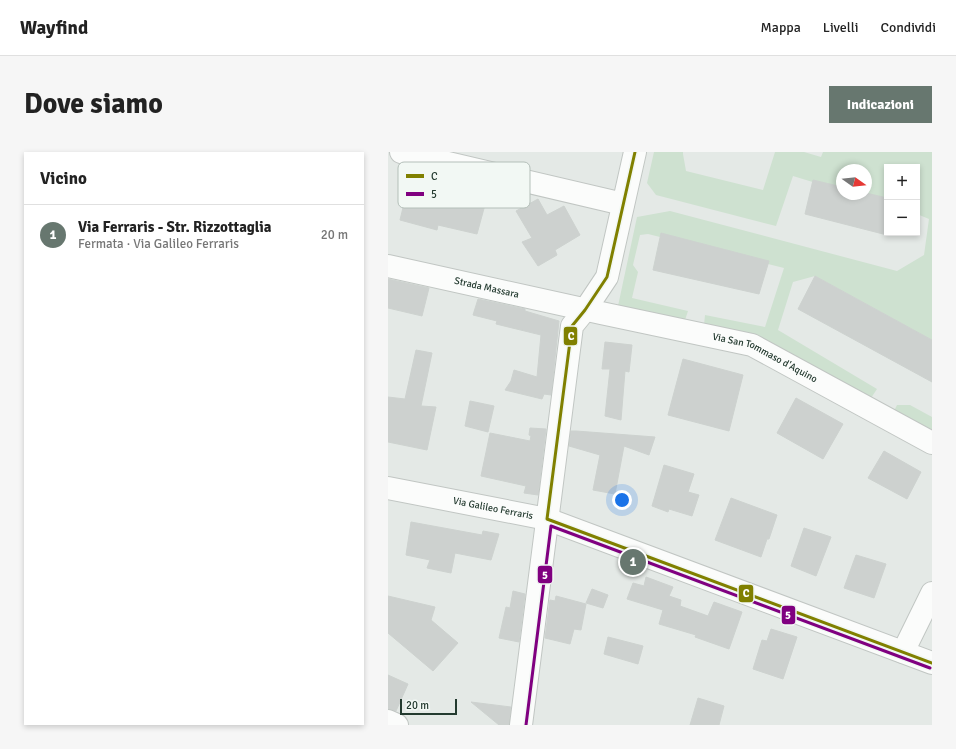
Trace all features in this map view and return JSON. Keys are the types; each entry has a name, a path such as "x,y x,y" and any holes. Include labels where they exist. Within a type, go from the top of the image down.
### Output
{"street":[{"path":"401,152 444,162"},
{"path":"521,725 572,326 585,310 607,277 635,152"},
{"path":"530,182 623,204"},
{"name":"Strada Massara","path":"388,266 585,310"},
{"name":"Via San Tommaso d'Aquino","path":"585,310 752,345 932,443"},
{"name":"Via Galileo Ferraris","path":"388,488 547,519 932,663"},
{"path":"903,652 932,593"},
{"path":"388,721 397,725"}],"green space":[{"path":"654,152 683,152 686,171 763,190 775,152 804,152 821,157 823,152 932,152 932,340 815,276 793,282 778,330 877,389 871,398 762,338 704,325 705,315 765,327 784,268 648,234 640,235 633,265 638,272 632,298 688,311 685,320 618,306 637,217 670,211 897,271 924,255 929,219 920,215 920,164 884,164 884,203 872,197 872,164 836,164 836,189 793,176 776,226 656,195 647,183"},
{"path":"897,405 910,405 932,417 932,431 894,411"}],"building":[{"path":"813,180 836,186 836,200 872,200 872,194 884,197 884,234 805,214"},
{"path":"538,199 547,215 564,206 580,235 555,250 557,255 538,266 522,242 532,238 516,211 522,208 530,208 530,203"},
{"path":"403,208 484,208 477,234 438,225 437,230 400,220"},
{"path":"661,233 769,261 759,294 653,270"},
{"path":"815,276 932,340 932,382 798,309"},
{"path":"388,279 429,288 422,316 388,308"},
{"path":"478,299 525,309 525,311 559,321 551,395 544,394 542,399 505,390 511,381 514,370 537,377 541,335 496,324 497,321 473,315"},
{"path":"605,342 632,345 629,372 625,371 621,420 605,416 610,369 602,369"},
{"path":"416,350 432,353 421,406 436,407 427,450 388,442 388,397 405,399"},
{"path":"683,359 743,375 729,431 668,415"},
{"path":"796,398 843,424 823,459 777,433"},
{"path":"470,401 494,406 488,432 465,426"},
{"path":"530,428 546,429 538,495 524,493 526,486 481,476 490,433 530,441"},
{"path":"571,431 655,437 649,455 624,446 615,494 593,490 600,455 569,446"},
{"path":"884,451 921,472 907,499 868,478"},
{"path":"664,465 694,474 688,492 699,495 692,516 669,509 668,512 652,506"},
{"path":"731,498 777,515 761,557 715,540"},
{"path":"411,522 482,535 483,531 499,534 491,560 455,553 451,573 427,568 430,560 406,555"},
{"path":"804,528 831,537 816,576 791,566"},
{"path":"856,555 886,564 874,598 844,588"},
{"path":"646,577 673,587 669,596 681,600 680,606 708,616 714,602 742,612 729,649 695,637 696,635 659,624 663,610 627,599 633,583 644,586"},
{"path":"592,589 608,595 603,608 586,603"},
{"path":"513,591 525,594 519,642 499,638 506,607 510,608"},
{"path":"388,596 435,607 431,620 458,643 433,671 388,633"},
{"path":"556,596 586,604 581,630 574,629 570,644 545,638 550,600 555,601"},
{"path":"771,629 797,637 783,679 753,669 762,640 767,641"},
{"path":"608,637 643,646 638,664 604,654"},
{"path":"388,675 408,684 396,711 388,709"},
{"path":"698,698 724,706 719,725 690,725"},
{"path":"471,702 511,707 509,725 499,725"}],"transit line":[{"name":"C","path":"635,152 607,277 585,310 572,326 547,519 932,663"},
{"name":"5","path":"526,725 551,526 930,668"}],"place":[{"name":"Via Ferraris - Str. Rizzottaglia","path":"633,562"}]}
